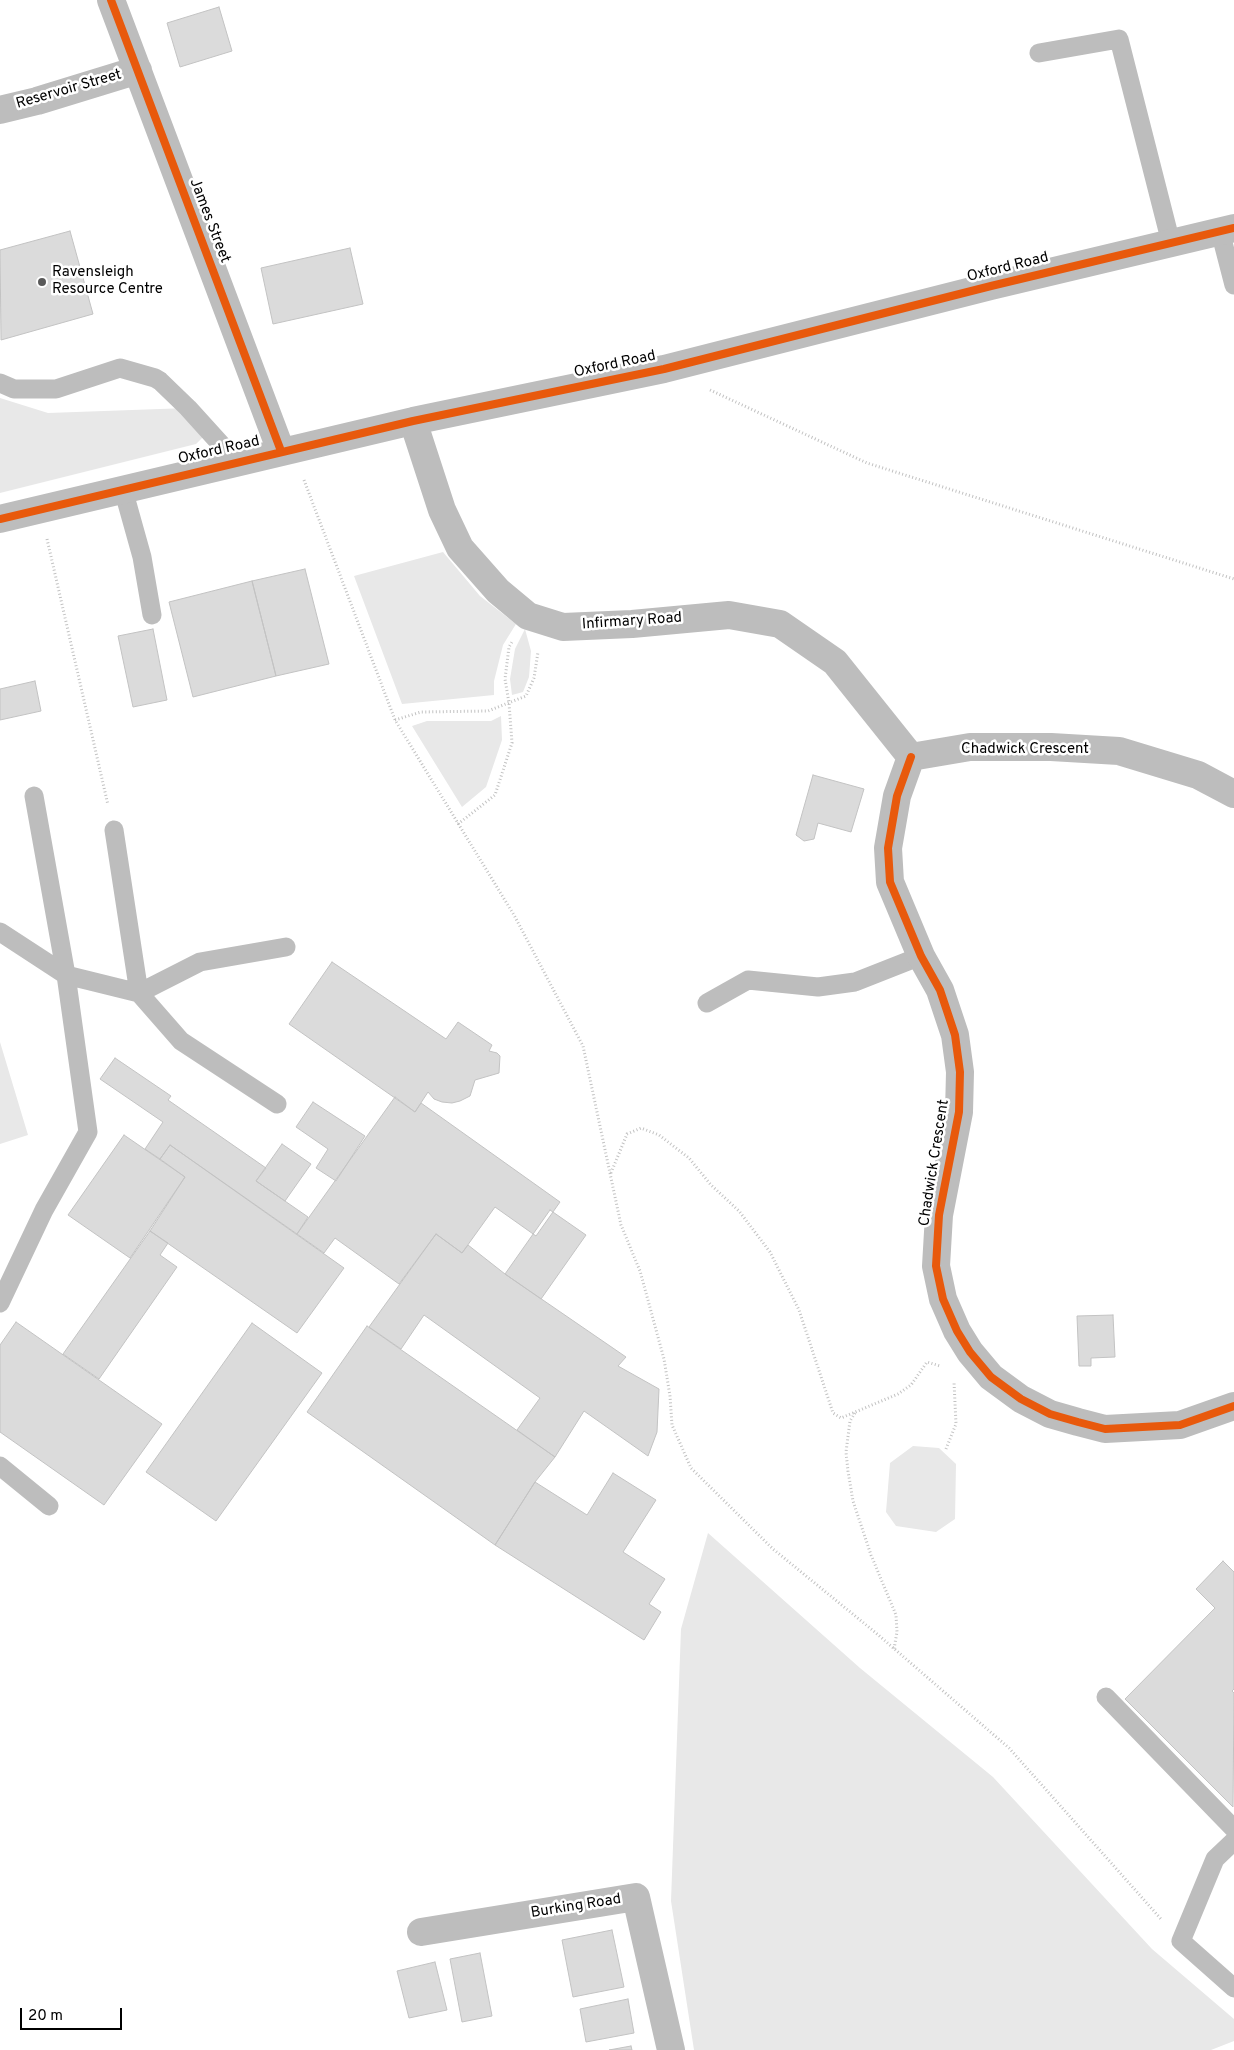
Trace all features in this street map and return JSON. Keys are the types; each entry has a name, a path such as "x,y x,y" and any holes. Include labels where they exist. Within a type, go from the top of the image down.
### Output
{"street":[{"name":"James Street","path":"112,0 287,450"},
{"name":"Reservoir Street","path":"0,110 37,101 138,70"},
{"name":"Oxford Road","path":"0,519 236,461 413,421 664,369 982,288 1227,230"},
{"name":"Infirmary Road","path":"413,421 442,510 460,548 498,590 528,616 563,626 632,624 730,615 780,624 835,662 911,757"},
{"name":"Chadwick Crescent","path":"1234,794 1198,775 1119,751 1051,747 970,747 911,757 896,805 888,848 890,882 921,956 940,990 955,1035 959,1063 959,1112 939,1215 936,1266 943,1300 957,1332 970,1352 991,1377 1021,1400 1050,1414 1106,1429 1180,1425 1234,1406"},
{"name":"Burking Road","path":"421,1932 636,1897 671,2050"}],"lane":[{"path":"1039,52 1119,39 1171,243"},
{"path":"1227,230 1234,285"},
{"path":"0,383 14,389 56,389 120,368 155,378 188,408 236,461"},
{"path":"124,489 142,557 152,615"},
{"path":"0,1303 44,1210 88,1132 66,975 34,796"},
{"path":"114,830 139,993 181,1041 277,1104"},
{"path":"0,932 66,975 139,993 200,962 286,947"},
{"path":"707,1003 748,980 818,987 855,982 921,956"},
{"path":"0,1466 49,1506"},
{"path":"1106,1697 1234,1830"},
{"path":"1234,1841 1215,1859 1181,1941 1234,1988"}],"path":[{"path":"708,389 867,463 1234,580"},
{"path":"287,450 330,552 395,720 514,915 583,1046 621,1224 640,1271 664,1359 670,1396 672,1425 692,1468 773,1549 894,1649 1009,1748 1181,1941"},
{"path":"41,509 114,830"},
{"path":"395,720 421,712 488,711 526,696 534,678 538,652 528,616"},
{"path":"458,824 495,795 512,743 505,678 509,647 528,616"},
{"path":"611,1174 627,1134 641,1128 659,1135 689,1158 711,1184 739,1211 770,1252 799,1310 833,1413 842,1418 898,1394 911,1385 927,1362 948,1369 954,1380 956,1424 946,1449"},
{"path":"948,1369 970,1352"},
{"path":"856,1412 850,1421 846,1452 848,1471 853,1501 871,1555 896,1615 897,1632 894,1649"}],"shaded area":[{"path":"0,398 48,413 188,408 209,431 196,444 0,493"},
{"path":"443,552 480,596 516,624 503,645 494,681 494,695 402,704 354,576"},
{"path":"525,629 531,651 529,677 523,692 512,695 510,679 515,649"},
{"path":"501,716 502,740 486,787 462,807 412,726 427,721 491,721"},
{"path":"0,1042 28,1135 0,1144"},
{"path":"913,1446 939,1448 956,1464 955,1519 936,1532 896,1526 886,1512 890,1463"},
{"path":"708,1533 860,1668 993,1777 1152,1949 1234,2019 1234,2041 1211,2050 694,2050 671,1901 681,1629"}],"building":[{"path":"219,7 232,51 180,67 167,23"},
{"name":"Ravensleigh Resource Centre","path":"70,231 93,314 1,340 0,250"},
{"path":"350,248 363,304 273,324 261,268"},
{"path":"305,569 329,664 276,676 252,581"},
{"path":"252,581 276,676 193,697 169,602"},
{"path":"153,629 167,700 133,707 118,636"},
{"path":"35,681 41,711 0,720 0,689"},
{"path":"813,775 864,789 851,832 818,823 814,839 804,841 796,835"},
{"path":"332,962 446,1039 458,1022 492,1045 489,1051 500,1056 499,1073 475,1080 470,1096 460,1101 452,1103 442,1102 434,1099 428,1092 415,1112 289,1024"},
{"path":"115,1058 171,1096 168,1100 266,1168 256,1181 308,1217 297,1234 170,1145 160,1159 145,1149 163,1122 100,1079"},
{"path":"395,1097 415,1112 421,1103 560,1202 536,1236 495,1207 462,1253 436,1234 399,1284 335,1238 324,1253 297,1234"},
{"path":"313,1102 365,1136 336,1181 316,1168 328,1149 296,1127"},
{"path":"124,1135 185,1177 130,1258 68,1215"},
{"path":"282,1144 311,1164 285,1201 256,1181"},
{"path":"170,1145 344,1268 297,1333 150,1231 185,1177 160,1159"},
{"path":"550,1210 586,1235 541,1299 505,1274"},
{"path":"150,1231 168,1243 160,1255 177,1267 99,1379 63,1354"},
{"path":"436,1234 462,1253 468,1245 505,1274 626,1357 618,1366 659,1389 657,1432 648,1456 584,1411 555,1457 517,1430 540,1398 424,1315 401,1349 369,1327"},
{"path":"1113,1315 1115,1357 1091,1358 1091,1366 1079,1366 1077,1316"},
{"path":"16,1322 162,1424 104,1505 0,1432 0,1345"},
{"path":"252,1323 322,1373 216,1521 146,1472"},
{"path":"367,1326 555,1457 535,1482 495,1545 307,1412"},
{"path":"613,1473 656,1500 623,1552 665,1579 649,1604 661,1612 644,1640 495,1545 535,1482 587,1515"},
{"path":"1223,1561 1234,1572 1233,1807 1125,1699 1215,1608 1196,1589"},
{"path":"612,1930 624,1987 573,1997 562,1940"},
{"path":"480,1953 492,2016 462,2022 450,1959"},
{"path":"435,1962 447,2010 409,2018 397,1971"},
{"path":"628,1999 634,2033 586,2042 580,2009"},
{"path":"631,2046 632,2050 609,2050"}],"cycle path":[{"path":"111,0 281,451"},
{"path":"0,519 413,421 664,369 991,286 1234,228"},
{"path":"911,757 897,796 888,848 890,882 921,956 940,990 955,1035 960,1072 959,1112 939,1215 936,1266 943,1299 957,1331 970,1352 991,1377 1021,1399 1050,1414 1078,1422 1105,1429 1180,1425 1234,1406"}],"place":[{"name":"Ravensleigh Resource Centre","path":"42,282"}]}
